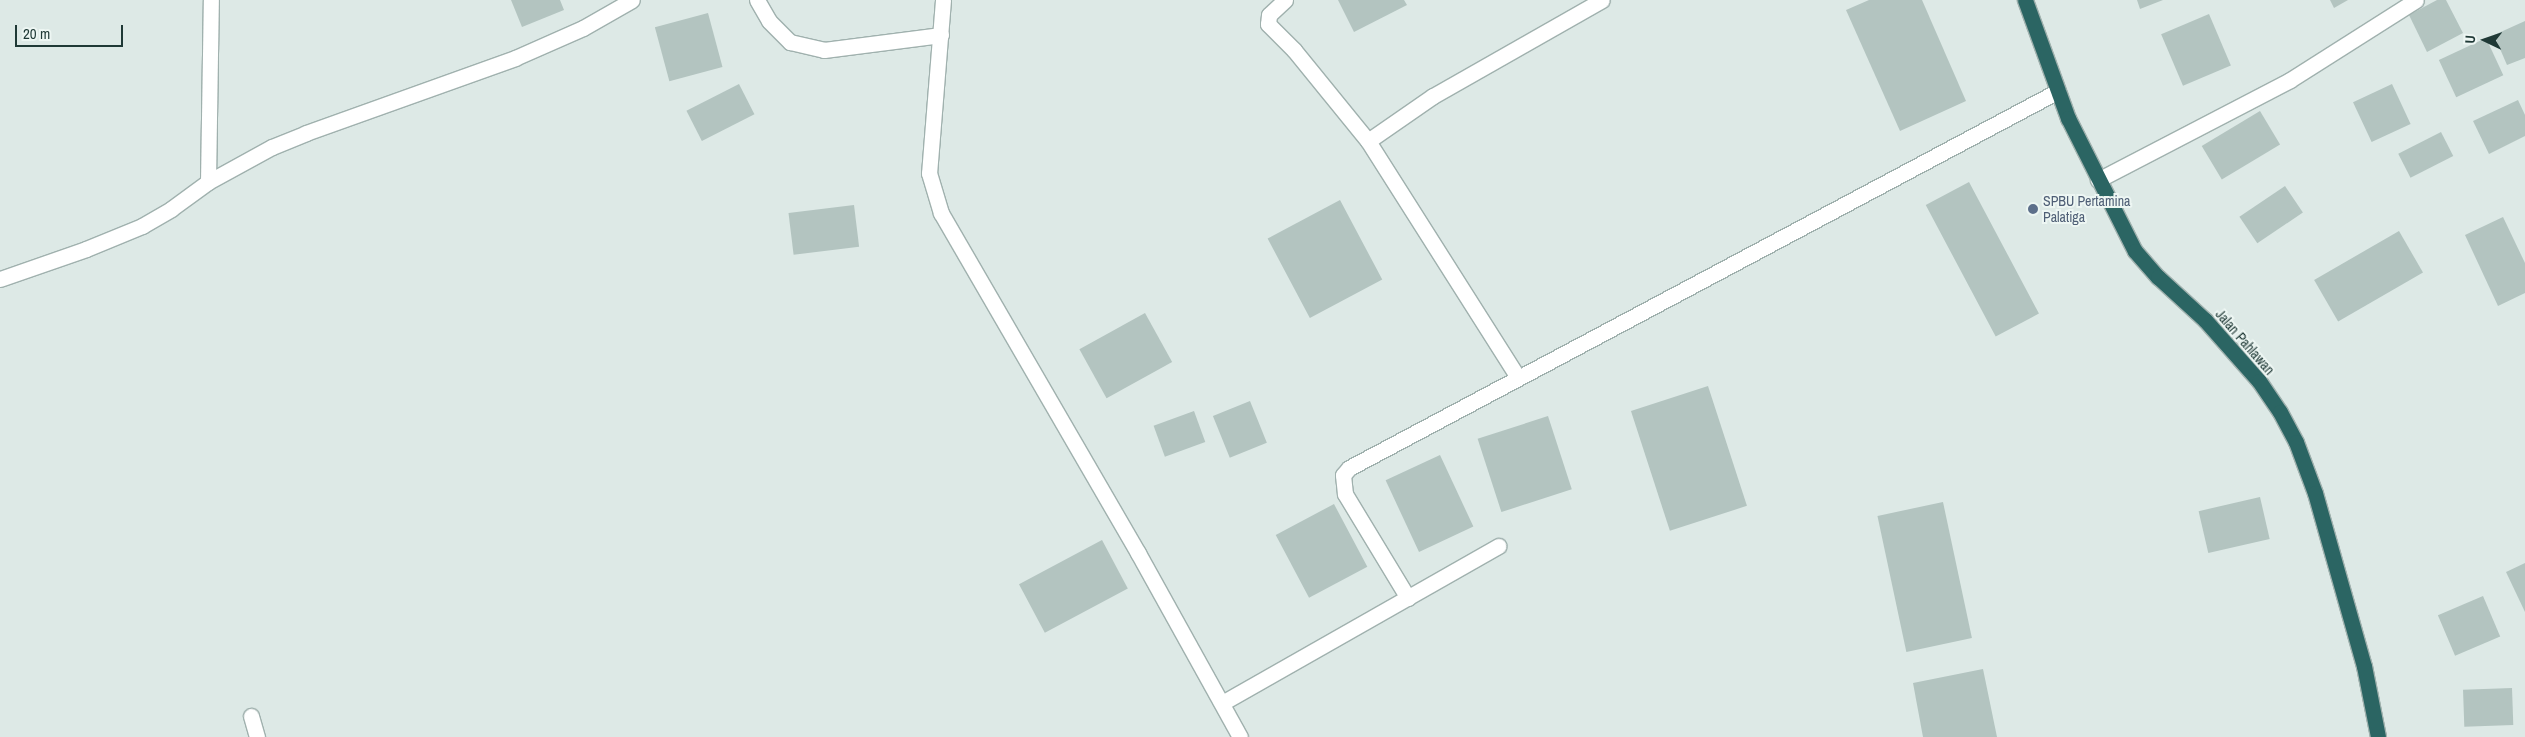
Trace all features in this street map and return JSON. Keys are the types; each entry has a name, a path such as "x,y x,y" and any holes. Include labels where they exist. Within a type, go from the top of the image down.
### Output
{"highway":[{"name":"Jalan Pahlawan","path":"2025,0 2068,118 2135,251 2158,277 2205,320 2258,381 2280,412 2296,442 2315,493 2364,666 2378,737"}],"street":[{"path":"208,182 212,0"},
{"path":"0,279 86,249 142,226 171,209 208,182 272,147 515,58 566,36 632,0"},
{"path":"757,0 769,21 790,42 824,50 941,35"},
{"path":"943,0 929,173 941,213 1240,737"},
{"path":"1285,0 1269,16 1268,24 1294,50 1368,141 1518,377"},
{"path":"1368,141 1433,96 1602,0"},
{"path":"2098,180 2290,80 2416,0"},
{"path":"1408,598 1345,494 1343,475 1349,468 2058,91"},
{"path":"1222,703 1498,546"},
{"path":"251,716 256,737"}],"building":[{"path":"511,0 560,0 564,10 522,27"},
{"path":"1338,0 1404,0 1407,5 1354,32"},
{"path":"1869,0 1922,0 1966,101 1900,131 1846,10"},
{"path":"2137,0 2163,0 2140,9"},
{"path":"2330,0 2348,0 2334,8"},
{"path":"2437,0 2446,0 2463,33 2427,52 2409,15"},
{"path":"708,13 722,67 669,81 655,27"},
{"path":"2209,14 2231,66 2183,86 2161,34"},
{"path":"2525,21 2525,58 2507,65 2494,35"},
{"path":"2486,38 2503,75 2456,97 2439,60"},
{"path":"739,84 754,114 702,141 686,111"},
{"path":"2392,84 2411,124 2372,142 2353,102"},
{"path":"2518,100 2525,115 2525,136 2489,154 2473,121"},
{"path":"2260,111 2280,144 2222,179 2202,146"},
{"path":"2441,132 2453,156 2410,178 2398,154"},
{"path":"1969,182 2039,314 1996,337 1926,205"},
{"path":"2285,186 2303,213 2257,243 2239,217"},
{"path":"1340,200 1382,279 1310,318 1268,238"},
{"path":"854,205 859,247 794,255 788,213"},
{"path":"2503,217 2525,263 2525,293 2498,306 2465,235"},
{"path":"2399,231 2423,273 2338,322 2314,280"},
{"path":"1145,313 1172,362 1107,398 1079,349"},
{"path":"1708,386 1747,506 1670,531 1631,411"},
{"path":"1250,401 1267,443 1230,458 1213,416"},
{"path":"1194,411 1205,442 1165,457 1154,426"},
{"path":"1548,416 1572,489 1501,512 1478,439"},
{"path":"1440,455 1473,527 1419,552 1386,480"},
{"path":"2260,497 2270,539 2208,553 2199,511"},
{"path":"1943,502 1972,638 1906,652 1877,516"},
{"path":"1334,504 1367,567 1309,598 1276,535"},
{"path":"1102,540 1128,589 1045,633 1019,584"},
{"path":"2525,563 2525,612 2506,572"},
{"path":"2483,596 2500,637 2455,656 2438,615"},
{"path":"1983,669 1997,737 1923,737 1913,683"},
{"path":"2512,688 2513,725 2464,727 2463,690"}],"place":[{"name":"SPBU Pertamina Palatiga","path":"2033,209"}]}
